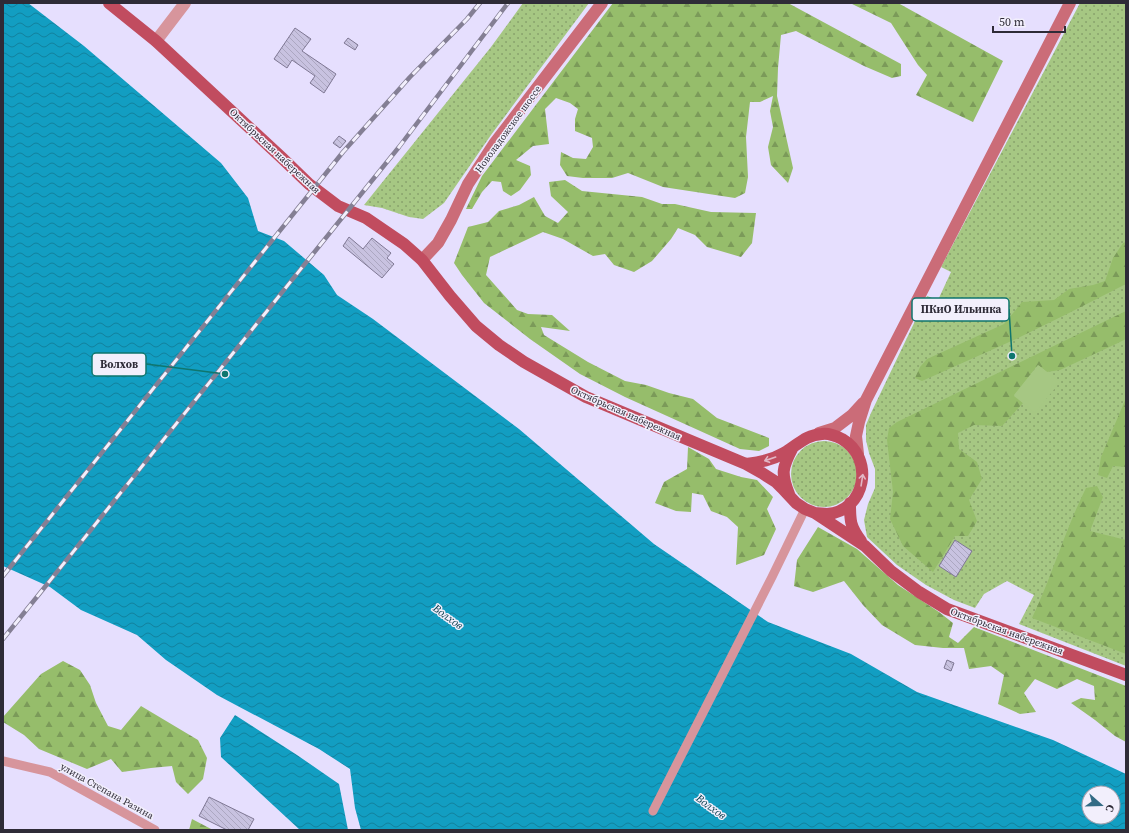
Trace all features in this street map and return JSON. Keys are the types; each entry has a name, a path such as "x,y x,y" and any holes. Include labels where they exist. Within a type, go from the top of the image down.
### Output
{"main road":[{"name":"Октябрьская набережная","path":"109,3 156,41 277,152 309,184 338,206 366,218 404,244 422,260 476,326 499,345 524,362 586,397 746,464 762,473 776,482 796,503 865,546 891,571 919,592 947,609 1126,675"},
{"name":"Новоладожское шоссе","path":"422,260 438,243 468,184 494,144 602,3"},
{"path":"810,511 827,514 840,510 850,503 858,492 863,480 856,436 866,400 1070,3"},
{"path":"746,464 772,459 792,448 809,436 835,428 852,416 866,400"},
{"path":"809,436 823,434 837,436 849,443 858,454"},
{"path":"790,496 784,480 785,463 792,448"},
{"path":"850,503 850,518 853,530 865,546"}],"street":[{"path":"156,41 185,3"},
{"path":"653,811 772,578 810,511"},
{"name":"улица Степана Разина","path":"3,761 50,772 155,830"}],"green space":[{"path":"523,3 589,3 491,135 444,203 423,219 409,217 382,208 364,205 491,47"},
{"path":"613,3 788,3 901,64 901,76 892,78 864,66 796,31 781,35 777,96 793,168 788,183 771,165 768,147 773,127 770,111 773,96 760,102 750,102 746,137 748,177 745,193 735,198 663,187 628,173 612,178 583,178 567,176 560,165 561,152 573,158 586,159 593,147 592,138 575,131 575,119 578,109 570,103 556,98 545,109 549,144 533,146 516,160 530,166 531,175 520,190 511,196 503,191 501,182 492,181 482,192 472,209 466,209 482,176"},
{"path":"850,3 898,3 1003,61 973,122 916,95 927,75 918,65 891,23"},
{"path":"1080,3 1126,3 1126,666 1019,624 1034,595 1007,581 984,594 975,608 954,600 926,585 897,565 867,537 864,520 868,504 875,488 875,469 866,440 866,425 871,413 927,296 938,300 951,272 941,267"},
{"path":"565,180 582,191 642,197 662,204 675,204 711,212 756,213 752,243 741,257 707,247 695,235 678,228 671,239 652,261 634,272 614,265 605,254 593,256 563,239 543,232 490,257 486,275 517,310 528,314 552,315 570,331 541,327 544,335 588,362 625,381 646,385 693,399 717,418 769,438 769,446 759,451 740,449 625,397 580,374 530,339 484,303 462,275 454,263 468,227 488,222 499,211 519,205 534,197 545,216 558,223 568,212 551,196 549,182"},
{"path":"1126,242 1126,284 1016,339 922,381 915,378 920,367 927,359 1004,324 1022,302 1054,300 1069,289 1093,285 1105,281 1113,258 1123,243"},
{"path":"1126,311 1126,339 1060,370 1047,372 1038,365 1014,395 1023,403 1002,426 974,425 958,433 959,449 977,462 982,479 969,500 977,521 968,536 955,536 933,572 903,546 890,519 893,492 887,440 889,428 897,422"},
{"path":"1038,365 1060,382 1035,413 1014,396"},
{"path":"1126,398 1126,467 1113,466 1107,478 1098,475 1101,457"},
{"path":"824,441 837,444 847,451 854,461 857,474 854,487 847,497 837,504 824,507 811,504 801,497 794,487 791,474 794,461 801,451 811,444"},
{"path":"688,447 709,459 716,469 741,477 757,480 773,497 767,509 776,529 764,555 736,565 738,527 727,517 711,511 703,495 692,493 691,512 676,511 655,503 664,482 687,469"},
{"path":"1097,486 1103,497 1090,531 1126,540 1126,654 1032,618 1078,504 1086,488"},
{"path":"818,527 857,549 898,585 953,623 949,637 958,643 974,627 1126,686 1126,742 1115,736 1071,703 1081,698 1095,700 1094,686 1077,679 1057,689 1035,679 1024,693 1036,712 1020,714 998,704 1004,675 991,666 969,669 964,648 943,648 915,645 882,625 863,605 844,581 813,592 794,586 797,560"},
{"path":"63,661 80,670 90,685 96,703 108,726 121,730 141,706 198,740 207,758 203,779 188,794 176,782 172,766 122,772 111,759 87,769 39,749 24,735 3,722 3,717 41,674"},
{"path":"192,819 213,830 189,830"}],"water":[{"name":"Волхов","path":"3,3 28,3 84,46 221,163 248,198 258,231 284,241 324,275 337,295 373,319 519,429 654,544 768,622 851,654 917,692 1053,740 1126,774 1126,830 361,830 355,808 350,769 319,749 217,695 166,660 137,635 81,610 50,587 3,566"},
{"path":"235,715 339,784 348,830 300,830 221,757 220,738"}],"building":[{"path":"295,28 311,39 302,51 336,74 324,93 310,83 315,76 292,60 287,68 274,59"},
{"path":"348,38 358,45 355,50 344,43"},
{"path":"339,136 346,141 340,148 333,143"},
{"path":"349,237 363,249 372,238 391,253 387,258 394,264 382,278 343,246"},
{"path":"955,540 972,551 956,577 939,566"},
{"path":"947,660 954,663 951,671 944,668"},
{"path":"209,797 254,819 248,830 227,830 199,816"}],"railway":[{"path":"3,576 343,152 410,77 467,19 480,3"},
{"path":"3,639 399,147 508,3"}],"place":[{"name":"ПКиО Ильинка","path":"1012,356"},
{"name":"Волхов","path":"225,374"}]}
